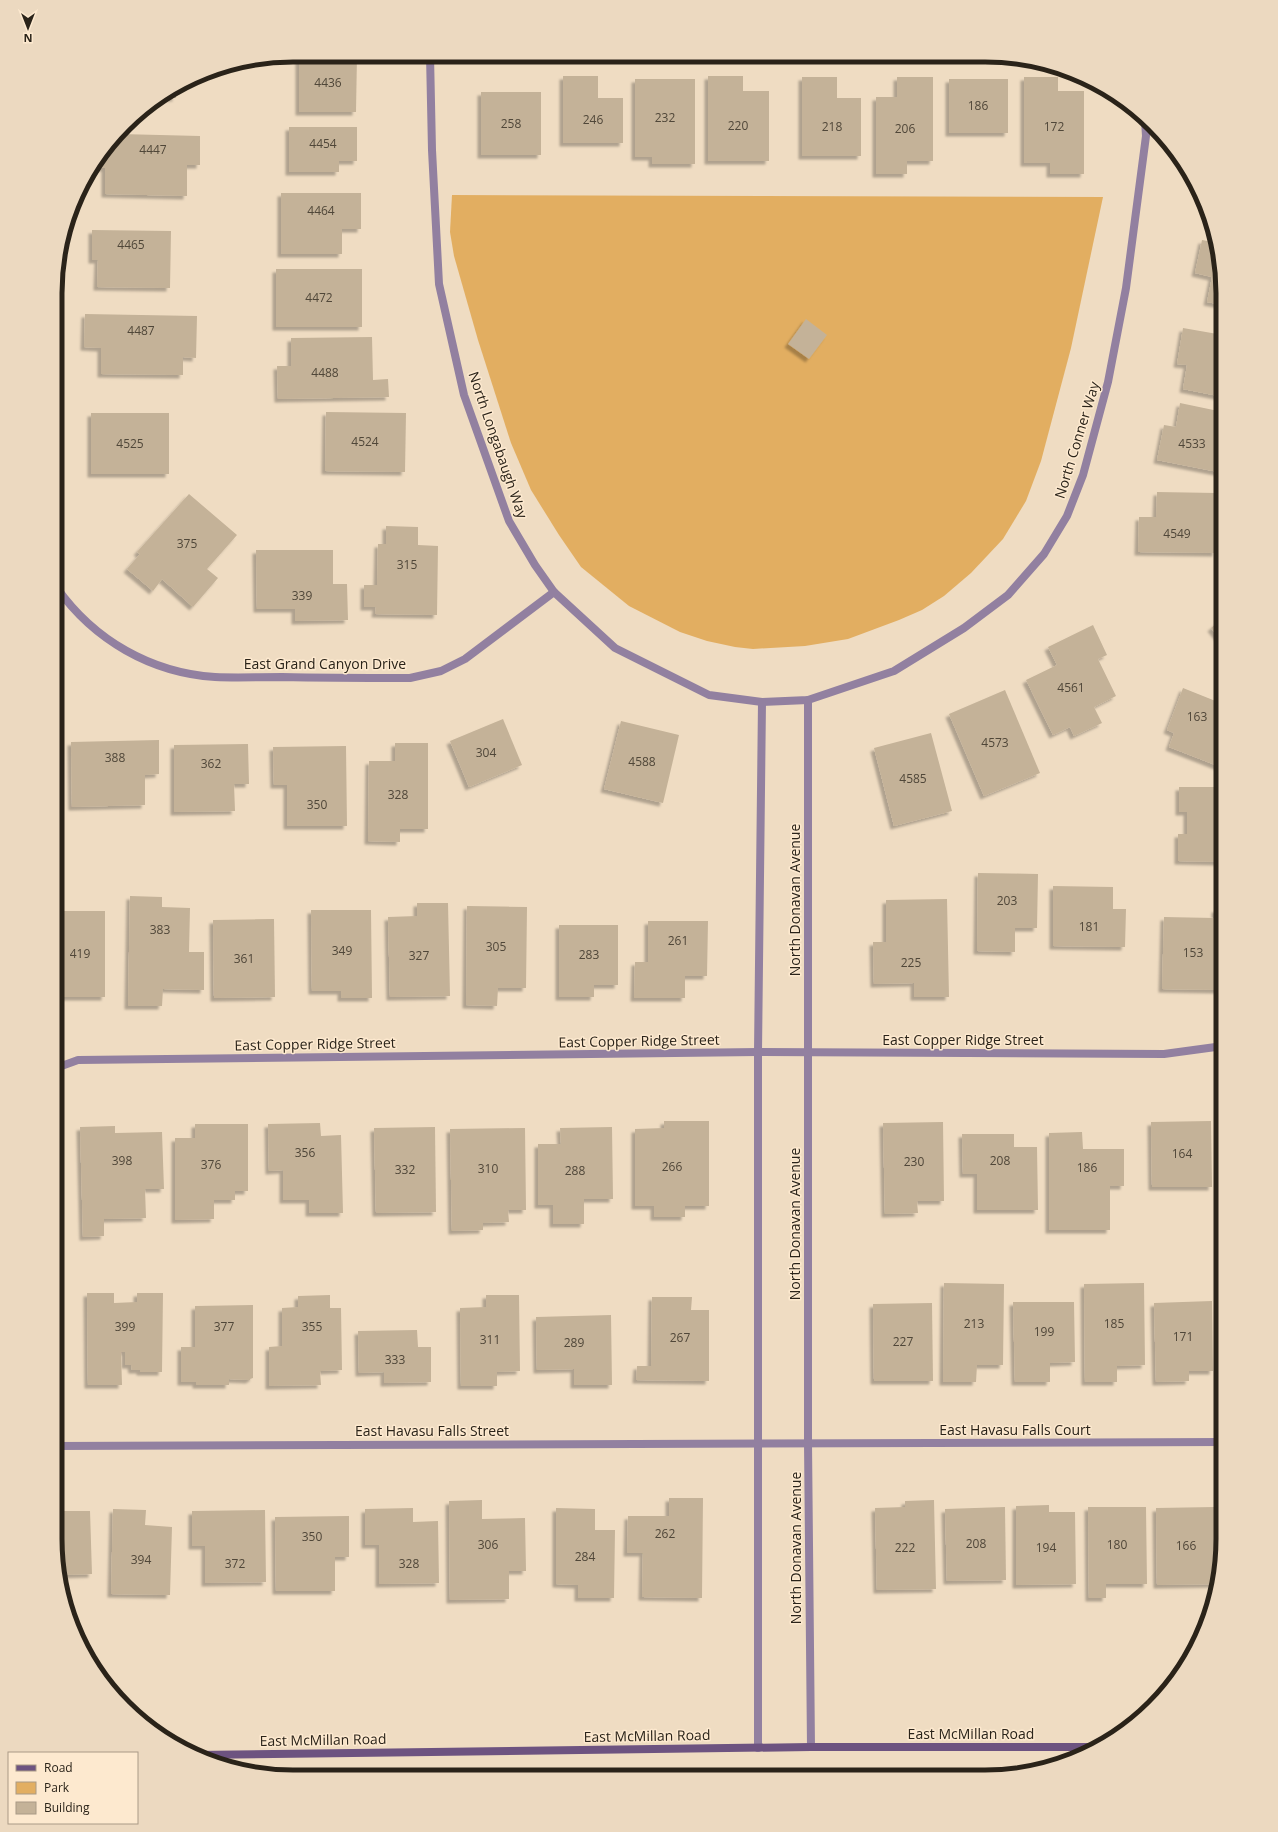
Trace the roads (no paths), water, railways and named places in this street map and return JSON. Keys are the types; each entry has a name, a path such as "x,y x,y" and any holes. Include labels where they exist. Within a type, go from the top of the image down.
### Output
{"main road":[{"name":"East McMillan Road","path":"211,1755 811,1747 1085,1747"}],"street":[{"name":"North Longabaugh Way","path":"430,62 432,150 439,284 464,395 509,521 535,565 554,592 615,648 709,695 762,702"},
{"name":"North Conner Way","path":"762,702 808,700 894,671 964,628 1008,595 1044,554 1067,516 1083,475 1108,382 1126,288 1146,128"},
{"name":"East Grand Canyon Drive","path":"62,595 85,621 126,652 147,662 180,672 215,677 410,678 441,671 465,659 554,592"},
{"name":"North Donavan Avenue","path":"808,700 808,1443 811,1747"},
{"path":"758,1748 758,1052 762,702"},
{"name":"East Copper Ridge Street","path":"62,1066 78,1060 758,1052 1164,1054 1216,1047"},
{"name":"East Havasu Falls Court","path":"808,1443 1216,1442"},
{"name":"East Havasu Falls Street","path":"62,1446 808,1443"}]}
